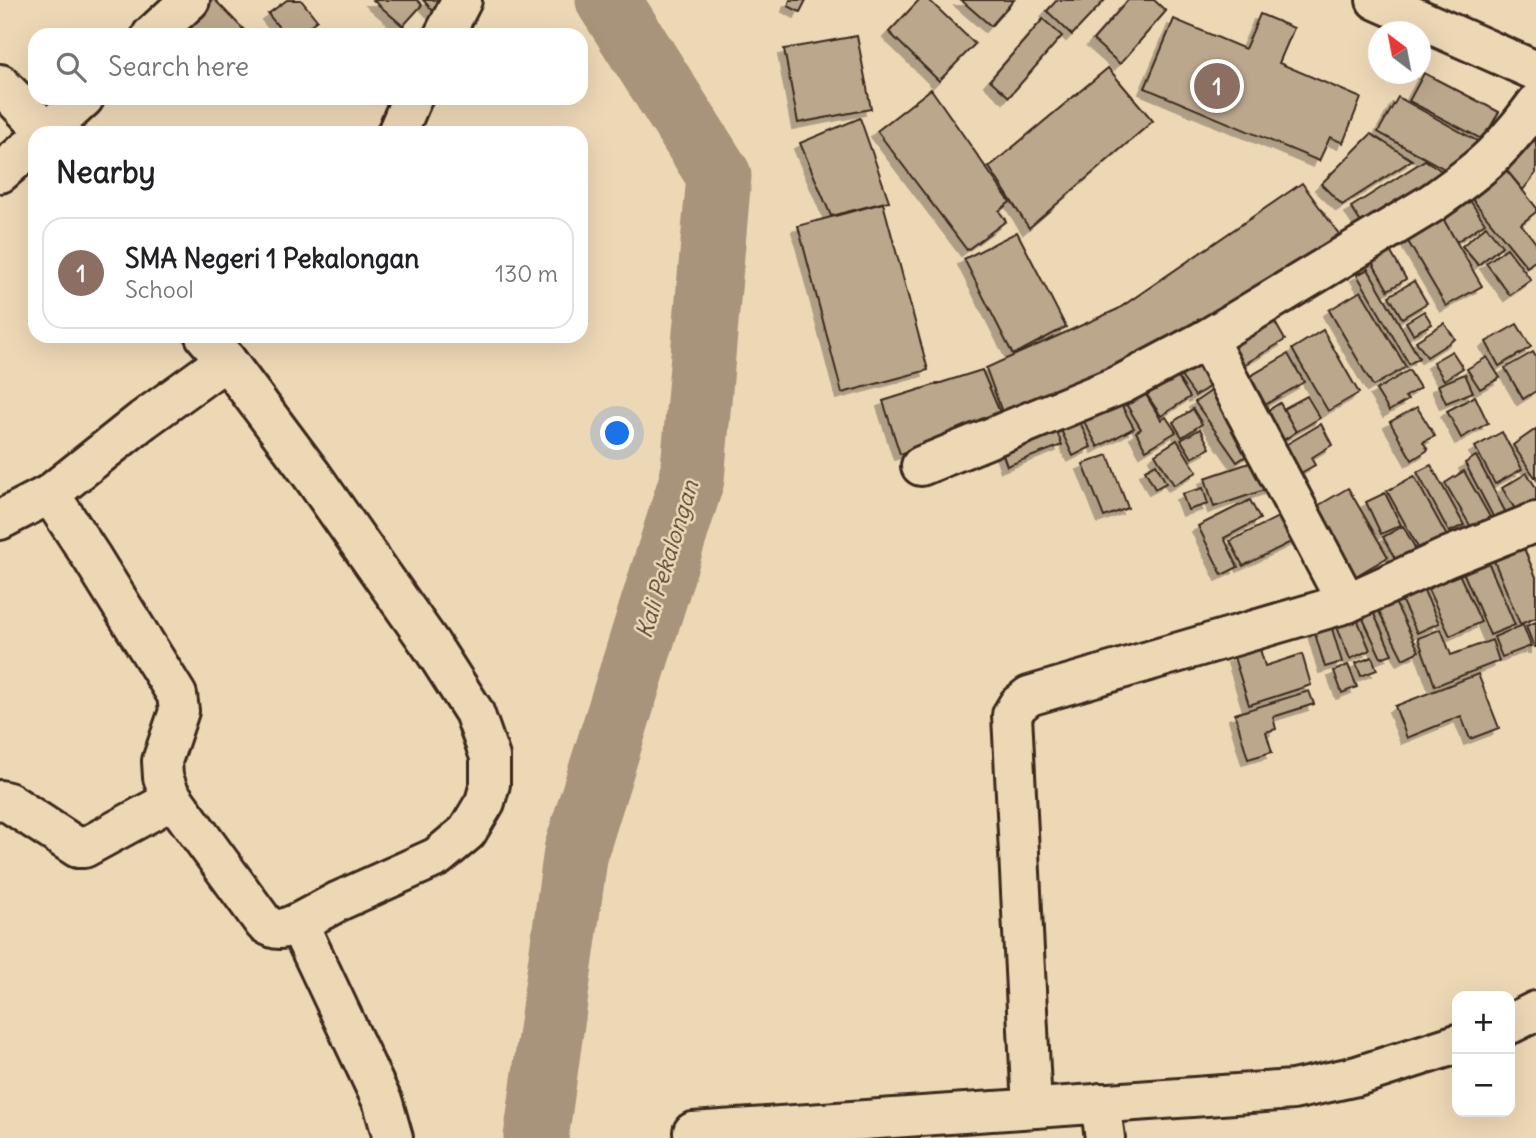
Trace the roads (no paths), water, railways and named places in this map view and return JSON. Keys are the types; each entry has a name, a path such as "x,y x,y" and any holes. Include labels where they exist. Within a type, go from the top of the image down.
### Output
{"street":[{"path":"160,28 190,0"},
{"path":"448,28 462,0"},
{"path":"1376,0 1536,71"},
{"path":"0,85 39,126"},
{"path":"921,466 1122,384 1207,339 1432,203 1492,156 1536,104"},
{"path":"54,126 76,105"},
{"path":"400,126 409,105"},
{"path":"0,173 28,149"},
{"path":"1207,339 1347,603"},
{"path":"0,520 50,494 143,420 216,348 311,474 474,712 490,757 490,784 485,802 467,832 437,856 298,923 282,930 264,923 214,852 172,800 163,777 162,761 178,711 177,695 50,494"},
{"path":"1032,1108 1012,715 1018,705 1030,696 1347,603 1448,557 1536,522"},
{"path":"0,800 8,802 78,848 85,848 172,800"},
{"path":"298,923 383,1103 393,1138"},
{"path":"1515,1022 1536,1012"},
{"path":"693,1132 1032,1108 1103,1121 1293,1090 1357,1076 1452,1046"}],"waterway":[{"name":"Kali Pekalongan","path":"536,1138 576,851 692,479 719,176 608,0"}],"place":[{"name":"SMA Negeri 1 Pekalongan","path":"1217,86"}]}
